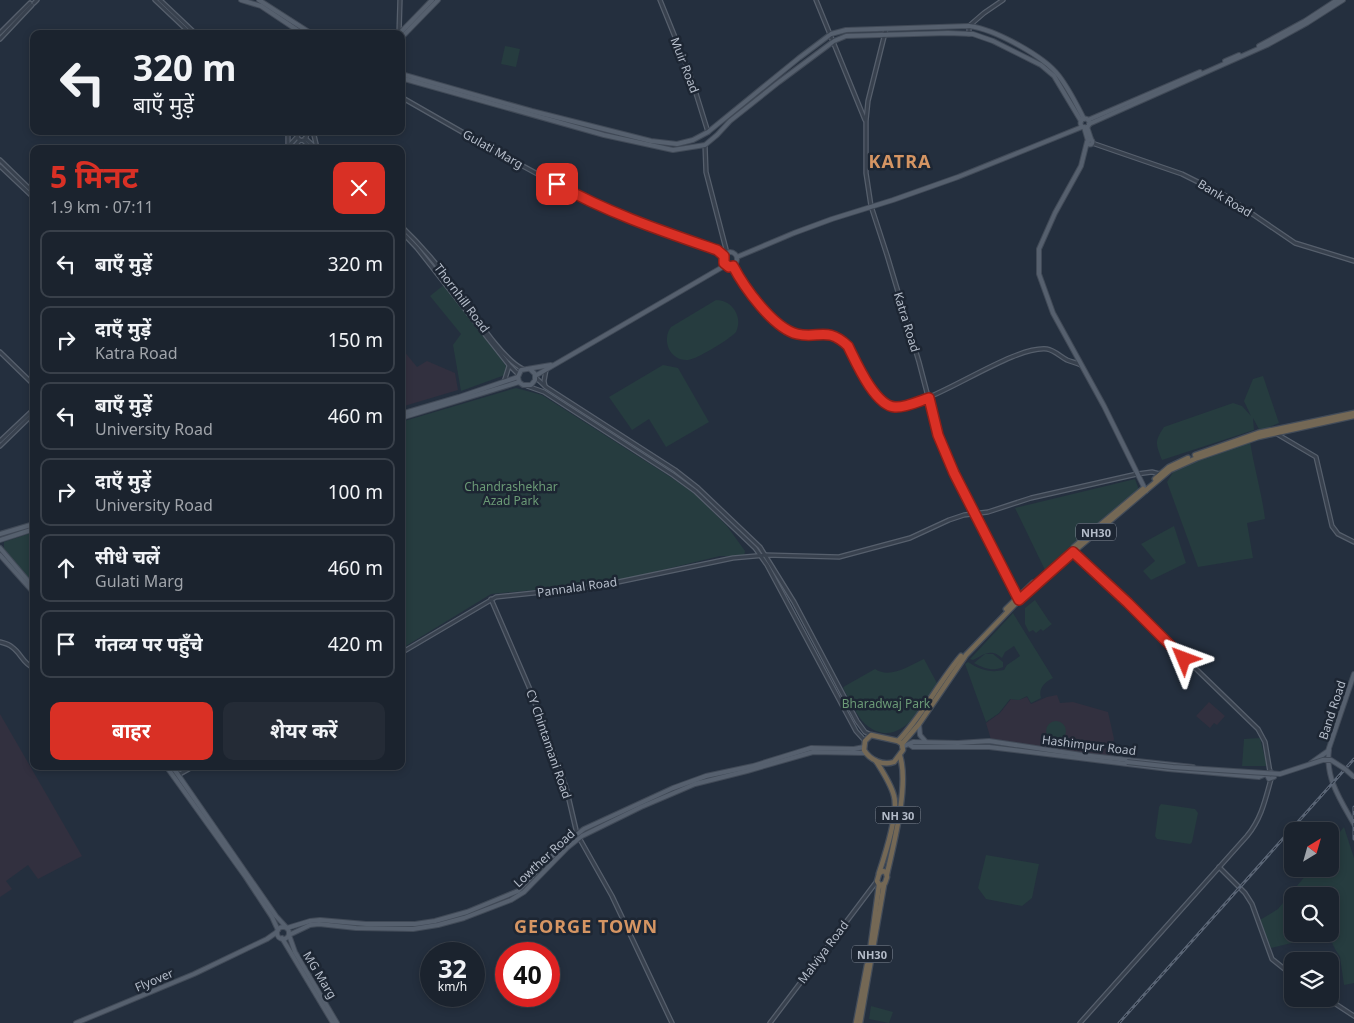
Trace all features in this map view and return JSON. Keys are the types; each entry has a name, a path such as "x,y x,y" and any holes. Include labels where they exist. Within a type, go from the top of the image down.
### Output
{"highway":[{"path":"1145,490 1160,474 1182,460 1258,433 1354,415"},
{"path":"901,744 871,735 864,744 865,753 883,764 891,764 900,756 903,750 901,744 956,662 1018,598 1072,551 1170,470 1181,464 1274,431"},
{"path":"901,744 918,724 966,655 1018,598"},
{"name":"NH 30","path":"876,761 892,788 895,799 890,839 879,873 880,884 886,881 895,835 903,766 900,756"},
{"path":"879,873 884,871 887,874"},
{"name":"NH30","path":"858,1023 880,884"}],"main road":[{"path":"241,0 260,6 297,30"},
{"path":"259,0 306,30"},
{"path":"403,30 432,0"},
{"path":"405,34 438,0"},
{"path":"737,257 794,233 963,175 1074,130 1256,48 1305,21 1336,0"},
{"path":"1085,124 1267,45 1307,23 1342,0"},
{"path":"405,79 604,136 673,150 703,146 714,138 730,121 834,41 846,36 970,26 994,33 1047,63 1059,76 1085,124 1090,142 1085,150 1081,166 1066,190 1044,236 1039,249 1039,274 1053,313 1082,365 1145,490"},
{"path":"405,75 532,111 651,141 677,144 693,140 709,130 831,34 846,30 970,34 993,41 1042,65 1054,76 1085,124"},
{"path":"709,130 716,134 714,138"},
{"path":"696,138 695,142 703,146"},
{"path":"726,265 723,261 726,254 733,253 737,257"},
{"path":"518,378 523,385 527,386 533,382 535,376 546,369 726,265 733,266 737,262 737,257"},
{"path":"405,417 518,378 523,369 555,364"},
{"path":"530,369 535,376"},
{"path":"405,413 518,378"},
{"path":"0,534 30,525"},
{"path":"0,540 30,530"},
{"path":"0,548 30,583"},
{"path":"0,555 30,589"},
{"name":"Band Road","path":"1273,778 1309,764 1321,757 1329,748 1354,674"},
{"path":"918,724 920,735 926,742"},
{"name":"Hashimpur Road","path":"901,744 910,745 913,742 958,743 989,741 1122,762 1268,774"},
{"name":"Lowther Road","path":"864,744 854,749 811,748 753,766 706,776 647,800 578,836 563,845 523,887 510,895 467,912 435,921 415,924 310,921 287,928 282,927 279,934 285,938 310,925 392,930 413,929 464,918 511,900 524,892 578,836 706,780 747,771 813,752 865,753"},
{"path":"910,745 913,747 989,747 1173,767 1280,774 1323,760 1331,760 1354,777"},
{"path":"1329,748 1328,758 1332,786 1354,824"},
{"path":"169,770 272,917 279,934 333,1023"},
{"path":"175,770 276,916 287,928"},
{"path":"1268,774 1273,774 1273,778"},
{"name":"MG Marg","path":"287,928 295,952 337,1023"},
{"name":"Flyover","path":"76,1023 186,977 279,934"}],"street":[{"path":"155,0 187,30"},
{"path":"399,30 400,0"},
{"name":"Muir Road","path":"660,0 690,74 709,130"},
{"path":"816,0 866,121"},
{"path":"970,34 970,26 984,13 1003,0"},
{"path":"162,1 192,30"},
{"path":"0,33 33,2"},
{"path":"0,39 33,2"},
{"name":"Katra Road","path":"885,32 868,101 866,121 866,173 870,206 887,255 938,435 974,513 1018,598"},
{"name":"Gulati Marg","path":"405,99 489,148 589,202 626,218 726,254"},
{"path":"290,145 300,135"},
{"path":"302,135 313,145"},
{"name":"Bank Road","path":"1090,142 1197,181 1226,196 1294,242 1354,262"},
{"path":"703,146 706,172 726,254"},
{"path":"0,160 30,189"},
{"path":"0,166 30,194"},
{"name":"Thornhill Road","path":"405,230 448,278 508,359 523,369"},
{"name":"Thornhill Road","path":"405,235 443,280 518,378"},
{"path":"733,266 765,311 791,333 835,336 848,346 874,393 884,404 894,407 929,398 954,384 1025,352 1048,349 1082,365"},
{"path":"0,352 30,381"},
{"path":"504,382 508,366"},
{"path":"546,369 544,381 546,387"},
{"path":"535,376 546,387 667,465 698,488 737,524 766,555 794,602 857,721 865,732 871,735"},
{"path":"527,386 544,392 673,475 695,491 750,543 761,556 851,724 864,744"},
{"path":"0,441 30,412"},
{"path":"0,446 30,417"},
{"path":"1274,431 1316,457 1332,526 1338,534 1354,542"},
{"name":"Pannalal Road","path":"405,651 491,599 599,586 724,559 766,555 839,557 910,538 949,520 974,513 988,512 1031,498 1137,474 1152,472 1160,474"},
{"path":"1072,551 1258,729 1265,742 1268,774"},
{"name":"CY Chintamani Road","path":"491,599 536,704 566,787 578,836 612,896 672,1023"},
{"path":"0,642 11,646 23,661 30,665"},
{"path":"178,775 187,770"},
{"path":"1080,1023 1255,826 1264,808 1273,778"},
{"path":"1219,867 1252,904 1272,959 1284,969"},
{"name":"Malviya Road","path":"770,1023 880,884"},
{"path":"1339,1006 1354,1016"}],"shaded area":[{"path":"405,352 417,367 427,361 455,373 458,390 405,406"},
{"path":"1057,695 1060,703 1073,702 1108,712 1114,739 1110,758 1050,753 992,743 986,723 1000,713 1011,699 1019,700 1027,697 1031,704"},
{"path":"1209,702 1225,716 1217,725 1214,723 1210,728 1196,716"},
{"path":"0,714 30,766 30,770 32,770 82,856 38,879 28,865 6,881 12,889 0,897"}],"green space":[{"path":"505,46 520,49 516,67 501,64"},
{"path":"445,284 506,366 505,375 461,391 453,345 461,334 430,296"},
{"path":"716,300 732,306 738,321 736,332 713,348 692,359 682,359 672,354 667,344 668,332 671,327"},
{"path":"663,365 678,368 709,422 666,447 649,419 632,430 609,397"},
{"path":"1263,376 1279,423 1260,431 1253,418 1254,430 1162,460 1157,440 1164,427 1233,403 1242,406 1251,416 1244,401 1253,379"},
{"name":"Chandrashekhar Azad Park","path":"516,388 542,395 696,495 727,526 745,551 744,556 720,556 609,583 491,594 405,647 405,421"},
{"path":"1250,441 1265,519 1247,523 1253,558 1198,567 1167,482 1175,469 1203,456"},
{"path":"1135,479 1139,490 1045,570 1015,508"},
{"path":"1174,526 1186,563 1151,580 1143,571 1155,561 1141,544"},
{"path":"30,533 30,580 4,550 4,542"},
{"path":"1035,600 1052,624 1043,631 1041,629 1036,633 1033,630 1029,632 1025,624 1025,608"},
{"path":"1013,613 1053,678 1047,681 1040,691 1041,698 1031,703 1027,696 1019,700 1010,699 999,713 986,722 965,664 968,662 985,670 999,671 1004,670 1007,665 1020,656 1014,646 1005,652 1002,658 995,653 991,653 984,654 973,660 970,659"},
{"path":"985,654 993,654 1003,662 1003,667 992,669 974,663"},
{"name":"Bharadwaj Park","path":"924,659 938,685 917,715 908,724 888,733 877,731 865,724 843,688 875,669 887,673 893,672"},
{"path":"1056,721 1063,724 1066,731 1063,738 1056,741 1049,738 1046,731 1049,724"},
{"path":"1260,738 1267,766 1242,766 1244,739"},
{"path":"1161,804 1195,809 1198,813 1190,844 1157,839 1155,836"},
{"path":"1344,827 1354,858 1354,983 1344,985 1339,952 1337,952 1332,942 1339,942 1339,887 1296,887 1304,878 1339,878 1339,833"},
{"path":"986,855 1039,864 1032,898 1022,906 986,899 978,888"},
{"path":"1284,902 1284,942 1295,942 1271,948 1260,920 1278,909"},
{"path":"871,1006 893,1012 889,1023 869,1019"}],"railway":[{"path":"1119,1023 1354,759"},
{"path":"1354,807 1354,839"}],"district":[{"name":"KATRA","path":"900,161"},
{"name":"GEORGE TOWN","path":"586,926"}],"route":[{"path":"557,184 589,202 626,218 717,250 724,256 723,261 726,265 729,267 733,266 760,306 791,333 835,336 848,346 874,393 884,404 894,407 929,398 938,435 954,473 1019,600 1073,552 1184,659"}]}
